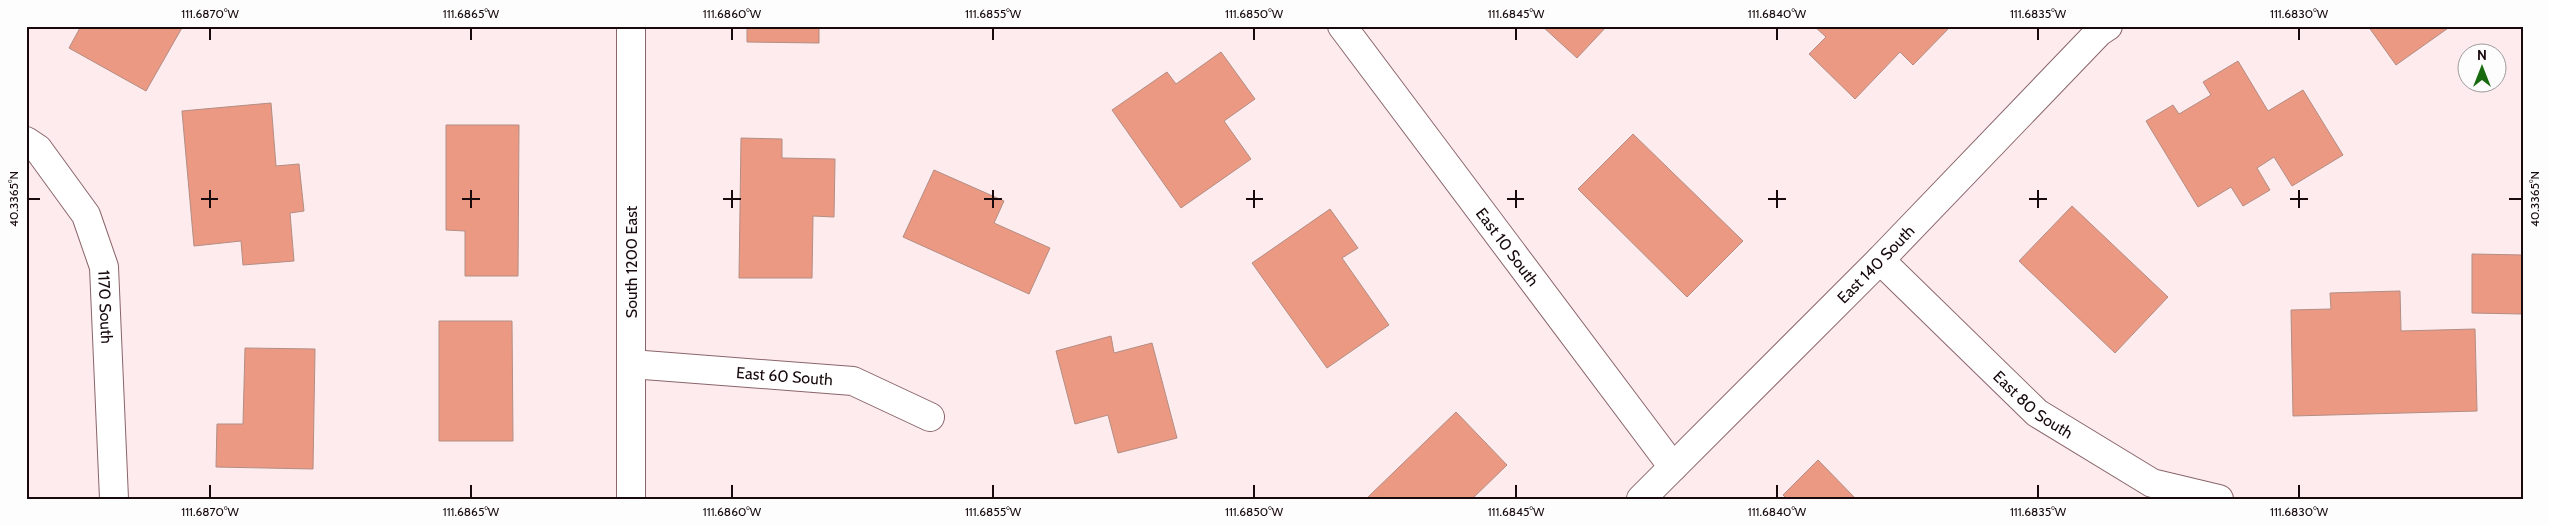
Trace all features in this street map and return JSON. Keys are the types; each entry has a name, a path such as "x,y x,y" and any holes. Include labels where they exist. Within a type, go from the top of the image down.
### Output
{"street":[{"name":"South 1200 East","path":"631,26 631,499"},
{"name":"East 140 South","path":"1641,499 1880,260 2099,32 2108,26"},
{"name":"East 10 South","path":"1344,27 1673,467"},
{"name":"1170 South","path":"26,141 38,149 86,216 104,267 114,499"},
{"name":"East 80 South","path":"1880,260 2038,413 2152,483 2219,499"},
{"name":"East 60 South","path":"631,364 853,381 930,417"}],"building":[{"path":"81,26 183,26 146,91 69,48"},
{"path":"747,26 819,26 819,43 747,42"},
{"path":"1542,26 1607,26 1577,58"},
{"path":"1814,26 1951,26 1913,65 1900,52 1855,99 1809,54 1826,37"},
{"path":"2368,26 2451,26 2396,65"},
{"path":"1221,52 1255,99 1224,121 1251,159 1181,208 1112,110 1167,72 1176,84"},
{"path":"2238,61 2268,111 2303,90 2343,155 2292,186 2274,157 2257,168 2270,190 2243,206 2231,187 2198,207 2146,121 2173,105 2179,114 2211,95 2203,82"},
{"path":"271,103 276,166 299,164 304,211 290,213 294,261 243,265 241,241 194,246 182,111"},
{"path":"446,125 519,125 518,276 465,276 465,231 446,230"},
{"path":"1633,134 1743,241 1687,297 1578,189"},
{"path":"741,138 782,139 782,158 835,159 834,217 813,216 812,278 739,278"},
{"path":"934,170 1004,201 994,223 1050,248 1029,294 903,237"},
{"path":"2072,206 2168,297 2115,353 2019,261"},
{"path":"1330,209 1358,248 1342,258 1389,325 1327,368 1252,263"},
{"path":"2472,254 2523,255 2523,314 2472,313"},
{"path":"2400,291 2401,331 2475,329 2477,411 2293,416 2291,310 2331,309 2330,293"},
{"path":"439,321 512,321 513,441 439,441"},
{"path":"1111,336 1114,353 1152,343 1177,438 1118,453 1108,415 1075,424 1056,351"},
{"path":"245,348 315,349 313,469 216,467 217,424 243,424"},
{"path":"1456,412 1507,465 1472,499 1366,499"},
{"path":"1818,460 1856,499 1787,499 1783,495"}]}
